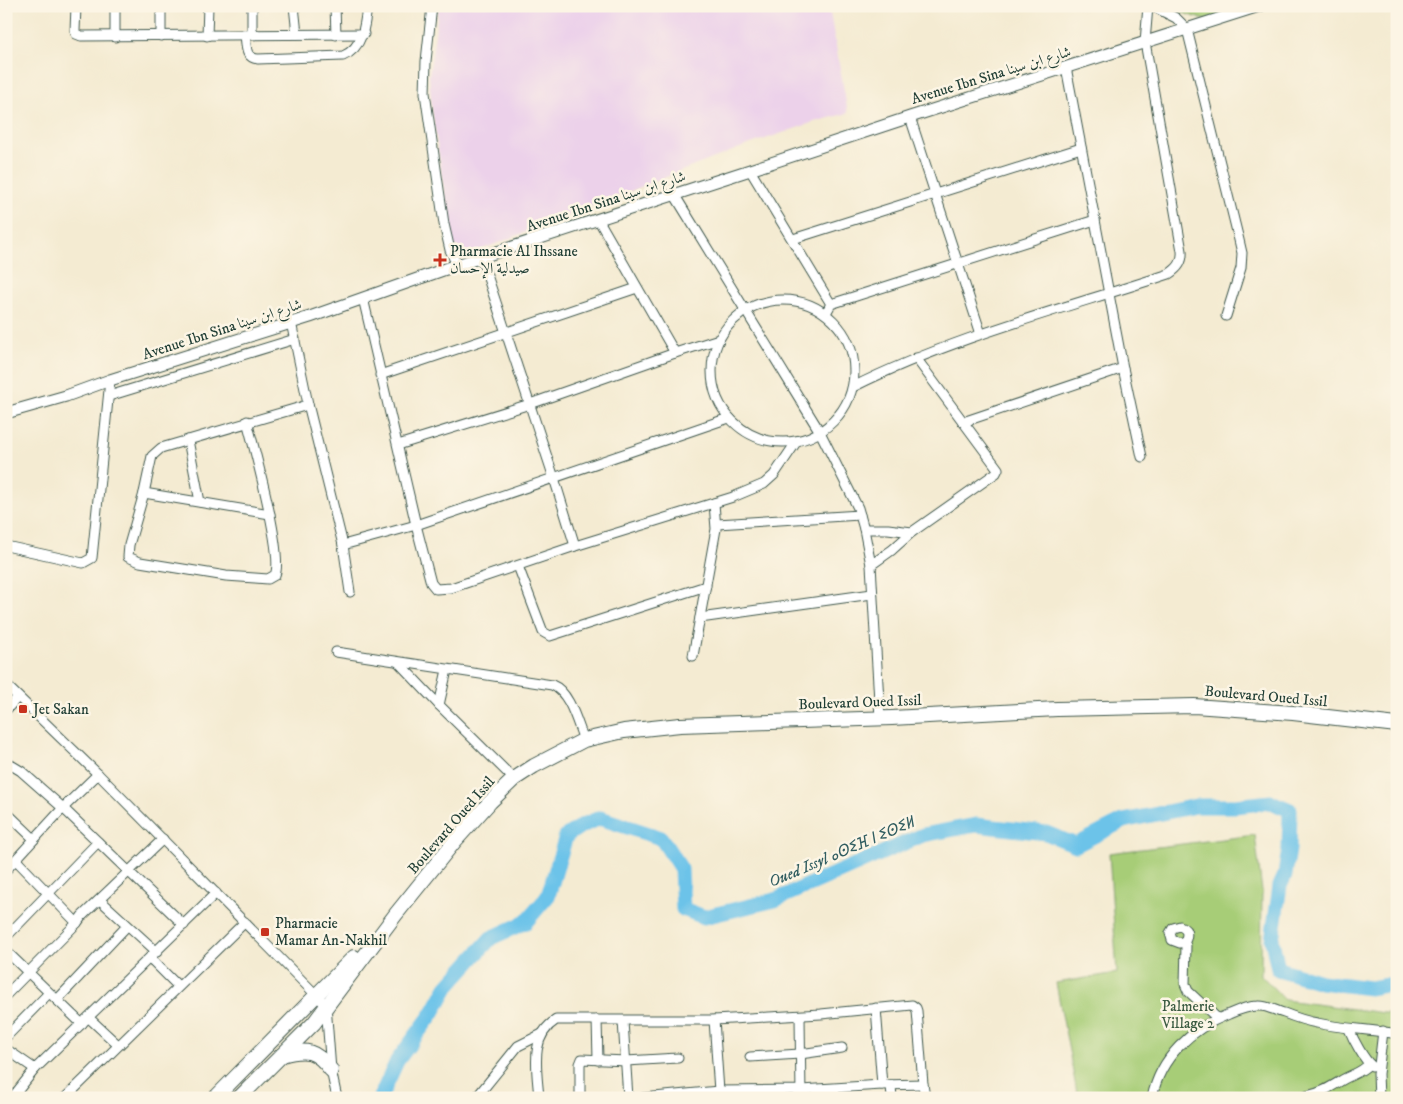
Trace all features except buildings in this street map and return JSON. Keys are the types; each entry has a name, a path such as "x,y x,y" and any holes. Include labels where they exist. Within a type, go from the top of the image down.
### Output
{"main road":[{"name":"Boulevard Oued Issil","path":"215,1098 322,1000 396,914 454,842 490,802 514,779 555,754 584,740 624,731 680,726 1057,709 1194,706 1293,713 1397,725"},
{"name":"Boulevard Oued Issil","path":"240,1098 314,1023 322,1000"},
{"path":"281,1055 293,1052 310,1052 323,1059 331,1070"}],"street":[{"path":"76,6 75,31 78,36 364,34"},
{"path":"114,6 115,37"},
{"path":"161,6 161,36"},
{"path":"207,36 208,6"},
{"path":"252,6 248,35 249,56 258,59 343,56 348,54 364,34 367,6"},
{"path":"294,6 297,34"},
{"path":"335,6 336,35"},
{"path":"432,6 426,61 425,93 444,224 450,250 457,264"},
{"path":"853,386 916,358 981,334 1169,274 1178,266 1182,256 1145,42 1148,6"},
{"path":"1152,6 1176,18 1187,29 1242,253 1241,268 1226,316"},
{"name":"Avenue Ibn Sina شارع ابن سينا","path":"6,413 66,396 397,287 457,264 1259,6"},
{"path":"1066,67 1108,294 1142,457"},
{"path":"910,117 981,334"},
{"path":"793,239 1081,148"},
{"path":"750,170 832,304"},
{"path":"674,194 820,432 860,515 871,566 880,718"},
{"path":"598,219 675,353"},
{"path":"826,313 832,304 958,262 1095,220"},
{"path":"482,257 575,546"},
{"path":"380,375 637,288"},
{"path":"363,298 416,525 431,583 436,589 451,588 575,546 714,503 764,484 774,475 797,441"},
{"path":"786,299 807,303 826,313 836,322 850,346 854,366 853,386 849,400 842,412 820,432 797,441 772,442 748,434 729,418 718,400 712,380 713,359 719,339 730,323 745,310 765,301 786,299"},
{"path":"291,322 308,404 343,544 350,592"},
{"path":"109,396 295,339"},
{"path":"398,445 530,404 719,339"},
{"path":"871,566 912,532 997,471 996,465 916,358"},
{"path":"963,422 1123,368"},
{"path":"6,546 83,563 92,558 110,380"},
{"path":"247,421 270,514 278,562 275,575 268,579 226,576 140,562 133,560 127,555 152,456 161,448 247,421 308,404"},
{"path":"343,544 416,525 729,418"},
{"path":"188,440 200,502"},
{"path":"144,493 270,514"},
{"path":"693,656 717,524 714,503"},
{"path":"717,524 860,515"},
{"path":"864,529 912,532"},
{"path":"518,566 543,632 550,636 706,586"},
{"path":"700,618 872,594"},
{"path":"336,652 557,687 566,695 584,740"},
{"path":"399,662 439,705 514,779"},
{"path":"439,705 447,670"},
{"path":"6,685 98,774 322,1000 331,1070 337,1098"},
{"path":"6,710 18,696"},
{"path":"6,762 21,771 63,808 184,925"},
{"path":"6,870 63,808 98,774"},
{"path":"6,812 34,839"},
{"path":"6,995 82,916 163,839"},
{"path":"6,937 98,842"},
{"path":"16,860 77,923"},
{"path":"12,1098 35,1069 216,893"},
{"path":"100,900 127,926 178,986"},
{"path":"65,1098 245,922"},
{"path":"57,1000 127,926"},
{"path":"1184,941 1187,958 1185,984 1188,991 1217,1018"},
{"path":"6,951 49,994 118,1045"},
{"path":"6,1037 49,994"},
{"path":"539,1098 537,1048 548,1025 556,1020 714,1020 800,1016 912,1005 916,1008 925,1098"},
{"path":"1152,1098 1155,1083 1161,1070 1187,1037 1217,1018 1236,1011 1260,1006 1316,1023 1349,1029 1383,1031 1397,1034"},
{"path":"876,1008 887,1085 892,1098"},
{"path":"800,1016 801,1094"},
{"path":"597,1020 598,1060"},
{"path":"714,1020 715,1094"},
{"path":"623,1021 628,1098"},
{"path":"1349,1029 1354,1043 1369,1064 1379,1070"},
{"path":"1379,1098 1379,1070 1383,1031"},
{"path":"476,1098 518,1046 543,1033"},
{"path":"750,1057 800,1054 842,1048"},
{"path":"6,1049 35,1069"},
{"path":"580,1098 581,1061 678,1058"},
{"path":"1307,1096 1330,1088 1345,1078 1359,1072 1369,1064"},
{"path":"642,1098 715,1094 801,1094 887,1085 923,1084"}],"shaded area":[{"path":"439,6 832,6 830,13 848,113 814,122 745,146 470,254 452,244 432,109 429,75"}],"green space":[{"path":"1163,6 1256,6 1207,21"},
{"name":"Palmerie Village 2","path":"1255,835 1262,891 1261,975 1285,1000 1397,1013 1397,1098 1078,1098 1056,983 1117,973 1109,853"}],"waterway":[{"name":"Oued Issyl ⴰⵙⵉⴼ ⵏ ⵉⵙⵉⵍ","path":"380,1098 397,1061 432,1014 447,987 491,938 526,922 548,896 566,836 581,826 600,818 661,838 681,869 683,909 704,917 775,900 923,835 976,825 1046,833 1076,845 1123,821 1196,806 1235,806 1271,802 1290,810 1289,849 1285,875 1280,886 1272,940 1278,969 1321,982 1370,988 1397,983"}],"place":[{"name":"Pharmacie Al Ihssane صيدلية الإحسان","path":"440,260"},
{"name":"Jet Sakan","path":"23,709"},
{"name":"Pharmacie Mamar An-Nakhil","path":"265,932"}]}
